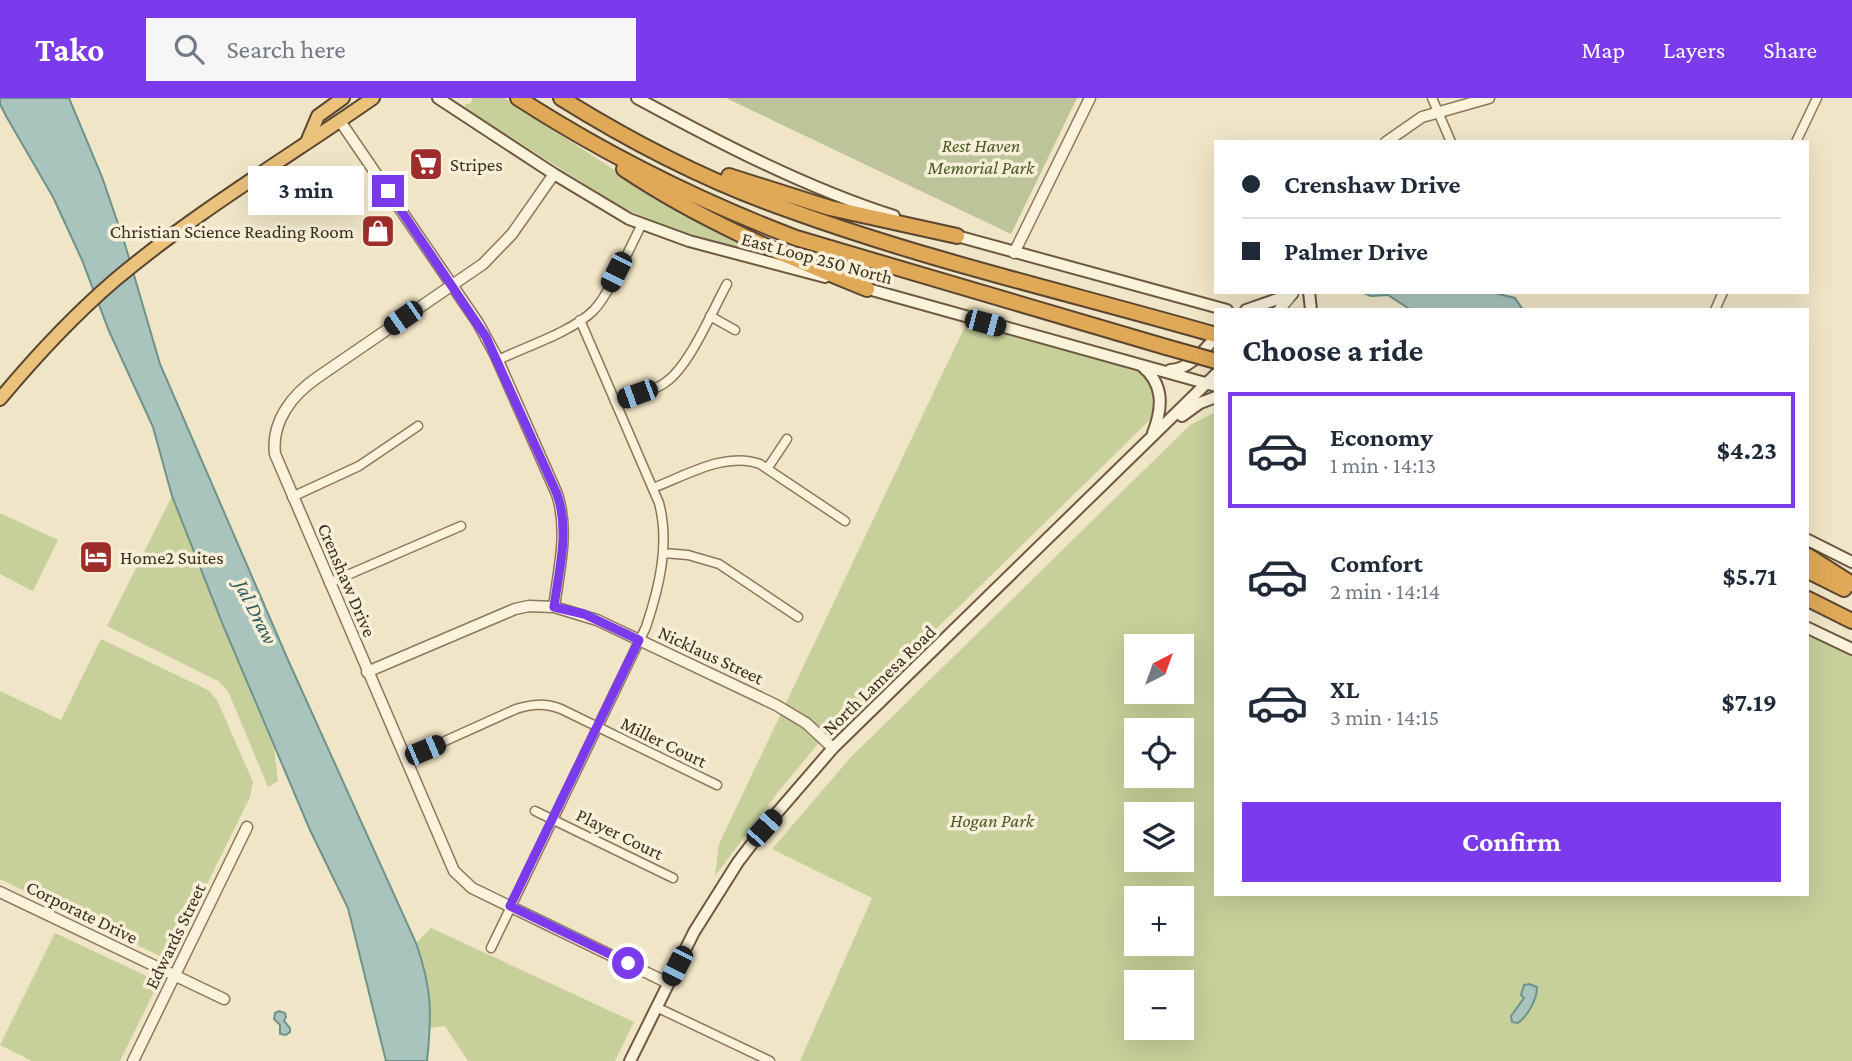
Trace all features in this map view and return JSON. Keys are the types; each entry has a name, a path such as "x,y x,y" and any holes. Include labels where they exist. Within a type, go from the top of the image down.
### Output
{"highway":[{"path":"307,143 318,116 343,98"},
{"path":"0,399 51,341 92,301 143,258 183,226 373,98"},
{"path":"518,98 640,180 704,217 867,289"},
{"path":"567,102 674,153 764,188 864,217 957,236"},
{"path":"567,102 669,159 787,210 881,241 1214,335"},
{"path":"548,118 659,178 749,220 796,238 1214,360"},
{"path":"1809,557 1852,584"},
{"path":"1809,571 1852,592"},
{"path":"1809,600 1852,621"}],"main road":[{"name":"East Loop 250 North","path":"438,98 597,201 642,224 689,241 1212,384"},
{"path":"637,98 790,177 856,204 1014,253 1219,308"},
{"path":"1252,308 1290,294"},
{"path":"1204,304 1214,312"},
{"path":"1140,364 1160,369 1180,369 1189,365 1214,338"},
{"path":"1140,364 1153,377 1161,398 1152,438"},
{"name":"North Lamesa Road","path":"630,1061 694,932 738,862 764,828 833,748 1152,438 1212,384"},
{"path":"1152,438 1188,410 1214,398"},
{"path":"1809,541 1852,562"},
{"path":"1809,628 1852,649"}],"street":[{"path":"1014,253 1090,98"},
{"path":"1432,98 1450,140"},
{"path":"1389,140 1408,125 1437,112 1489,98"},
{"path":"1797,140 1817,98"},
{"path":"340,121 475,318 498,360 557,494 563,516 563,539 554,607"},
{"name":"Crenshaw Drive","path":"554,174 522,222 501,248 483,264 304,386 290,401 276,430 274,445 277,461 292,497 454,871 472,887 668,983"},
{"path":"498,360 592,312 602,299 642,224"},
{"path":"615,402 659,386 672,378 684,364 727,284"},
{"path":"1281,308 1292,294"},
{"path":"710,316 735,330"},
{"path":"491,948 639,640 654,603 663,553 663,518 653,488 580,320"},
{"path":"292,497 359,466 418,426"},
{"path":"767,469 787,439"},
{"path":"653,488 733,460 750,460 845,521"},
{"path":"329,583 461,526"},
{"path":"663,553 695,557 719,564 799,617"},
{"name":"Nicklaus Street","path":"367,672 515,609 529,606 554,607 584,614 776,705 806,723 833,748"},
{"name":"Miller Court","path":"405,759 527,706 553,706 717,785"},
{"name":"Player Court","path":"535,811 673,878"},
{"name":"Edwards Street","path":"133,1061 247,827"},
{"name":"Corporate Drive","path":"0,892 224,999"},
{"path":"656,1007 770,1061"}],"green space":[{"path":"473,98 504,98 668,205 778,259 673,229 621,207 465,108 465,104 470,104"},
{"name":"Rest Haven Memorial Park","path":"726,98 1077,98 1011,234"},
{"path":"967,322 1142,372 1155,389 1154,416 841,725 817,745 715,876 719,844"},
{"name":"Hogan Park","path":"1214,413 1214,896 1809,896 1809,632 1852,654 1852,1061 800,1061 872,898 772,849 851,757 1190,425"},
{"path":"172,496 274,748 278,781 268,787 228,691 218,681 107,626"},
{"path":"0,513 58,540 33,591 0,574"},
{"path":"101,639 208,690 217,700 253,782 250,797 173,953 164,958 0,879 0,691 61,720"},
{"path":"431,928 634,1022 615,1061 468,1061 445,1026 430,1028 427,985 416,943"},
{"path":"55,933 155,980 157,986 120,1061 32,1061 0,1045"}],"water":[{"name":"Jal Draw","path":"0,98 69,98 102,177 124,241 160,364 288,660 416,943 429,1001 427,1061 386,1061 348,908 310,830 223,625 172,496 153,427 109,331 82,260 53,197 6,116"},
{"path":"1366,294 1499,294 1515,298 1522,308 1408,308 1388,295"},
{"path":"1524,985 1537,987 1534,1002 1522,1020 1518,1023 1512,1022 1511,1016 1524,998 1521,995"},
{"path":"275,1013 285,1013 284,1021 290,1028 286,1035 280,1034 280,1025 274,1019"}],"place":[{"name":"Stripes","path":"426,164"},
{"name":"Christian Science Reading Room","path":"378,231"},
{"name":"Home2 Suites","path":"96,557"}],"route":[{"path":"388,191 486,337 557,494 564,530 554,607 584,614 639,640 510,906 628,963"}]}
